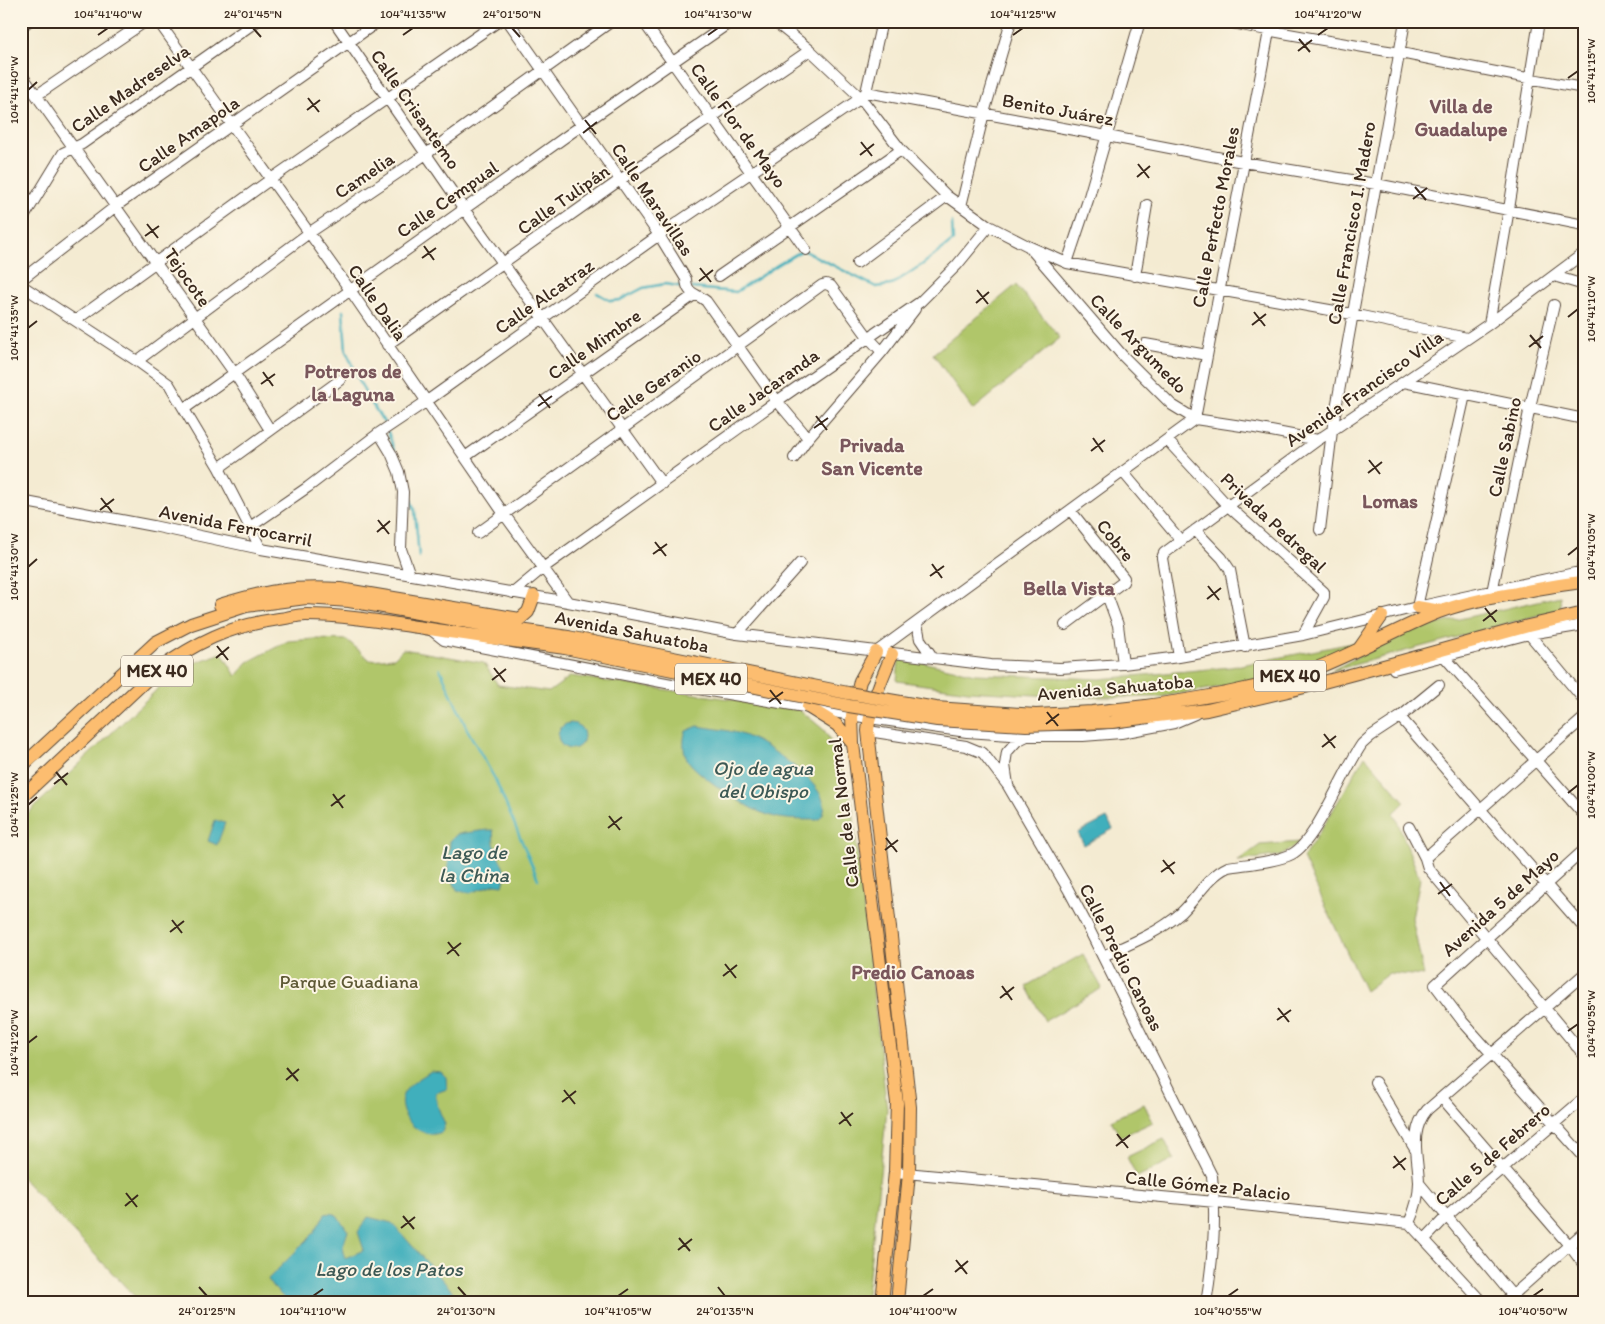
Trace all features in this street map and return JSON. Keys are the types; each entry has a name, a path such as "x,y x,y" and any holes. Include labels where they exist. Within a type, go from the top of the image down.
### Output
{"main road":[{"name":"Avenida Sahuatoba","path":"1491,594 1550,586 1583,575"},
{"path":"156,642 171,626 187,617 254,594 285,589 312,587 340,588 520,619 528,612 534,596"},
{"name":"MEX 40","path":"1441,612 1491,594"},
{"name":"Avenida Sahuatoba","path":"21,767 156,642 191,624 246,606 306,598 349,601 486,625 840,704 937,720 1026,725 1112,722 1204,698 1261,686 1312,670 1441,612"},
{"path":"1417,607 1441,612"},
{"name":"Avenida Sahuatoba","path":"1207,710 1441,653 1552,619 1584,613"},
{"name":"Avenida Sahuatoba","path":"21,798 155,672 180,654 206,639 231,629 304,615 567,643"},
{"path":"1358,650 1382,616"},
{"name":"Calle de la Normal","path":"892,648 868,724 910,1107 909,1173 897,1303"},
{"name":"Calle de la Normal","path":"876,652 860,681 852,715 853,744 896,1086 895,1172 882,1303"},
{"path":"808,706 837,724 853,744 870,744"},
{"name":"MEX 40","path":"1148,712 1207,710"}],"street":[{"path":"21,27 29,21"},
{"path":"37,96 146,21"},
{"name":"Calle Dalia","path":"158,21 350,290 504,514 568,602"},
{"name":"Calle Madreselva","path":"21,222 63,153 82,144 256,21"},
{"name":"Calle Crisantemo","path":"334,21 464,209 544,317 662,484"},
{"name":"Calle Amapola","path":"21,280 116,206 379,21"},
{"path":"76,320 271,179 499,21"},
{"name":"Calle Maravillas","path":"508,21 659,235 686,279 687,287 694,295 706,300 777,402 808,438"},
{"name":"Camelia","path":"137,360 309,234 426,154 612,21"},
{"name":"Calle Flor de Mayo","path":"643,21 806,250"},
{"name":"Calle Cempual","path":"184,409 582,125 732,21"},
{"path":"774,21 864,95 901,150 947,196 989,226 1067,264 1352,314 1467,338"},
{"path":"864,95 882,21"},
{"path":"961,206 1010,21"},
{"path":"1067,264 1140,21"},
{"path":"1223,21 1270,26 1529,79 1584,88"},
{"name":"Calle Francisco I. Madero","path":"1320,530 1332,431 1406,21"},
{"path":"1488,324 1509,210 1539,21"},
{"name":"Calle Perfecto Morales","path":"1195,419 1270,26"},
{"name":"Calle Tulipán","path":"387,345 620,180 810,50"},
{"name":"Tejocote","path":"21,74 156,261 235,374 270,430"},
{"name":"Benito Juárez","path":"864,95 984,114 1244,162 1376,184 1584,225"},
{"name":"Calle Alcatraz","path":"250,527 308,487 379,433 427,401 659,235 864,95"},
{"path":"719,276 790,225 901,150"},
{"path":"21,189 32,204"},
{"path":"856,263 947,196"},
{"path":"1135,276 1147,205"},
{"name":"Calle Jacaranda","path":"512,593 543,568 920,302 957,265 989,226"},
{"name":"Calle Argumedo","path":"1028,246 1122,355 1172,404 1195,419"},
{"name":"Avenida Francisco Villa","path":"1179,657 1162,558 1164,553 1318,440 1488,324 1584,253"},
{"path":"1554,276 1584,285"},
{"path":"21,285 137,360 168,384 219,468 261,549"},
{"name":"Calle Geranio","path":"478,533 822,285 831,286 868,337"},
{"name":"Calle Mimbre","path":"465,457 694,295"},
{"path":"794,458 808,438 882,352 920,302"},
{"name":"Calle Sabino","path":"1491,594 1530,407 1554,305"},
{"path":"868,337 882,352"},
{"path":"1144,344 1207,355"},
{"path":"219,468 340,380"},
{"path":"1404,382 1584,419"},
{"path":"1417,607 1465,395"},
{"path":"876,652 892,648 916,624 1195,419 1318,440"},
{"path":"379,433 391,453 399,472 403,492 401,549 410,575"},
{"name":"Privada Pedregal","path":"1167,440 1228,506 1324,592 1324,597 1303,636"},
{"path":"1123,472 1181,540"},
{"name":"Avenida Ferrocarril","path":"21,501 261,549 444,581"},
{"name":"Cobre","path":"1065,625 1123,582 1124,578 1071,511"},
{"path":"1196,530 1222,558 1230,570 1245,647"},
{"path":"1583,575 1584,558"},
{"path":"737,634 800,563"},
{"name":"Avenida Sahuatoba","path":"892,648 933,658 991,665 1060,668 1123,664 1245,647 1303,636 1417,607 1583,575"},
{"name":"Avenida Sahuatoba","path":"444,581 737,634 876,652"},
{"path":"1106,594 1118,625 1123,664"},
{"path":"916,624 920,639 933,658"},
{"name":"Avenida Sahuatoba","path":"1441,653 1529,634 1584,625"},
{"path":"430,629 444,640 462,644 692,688 808,706 852,715 868,724 1027,736 1084,736 1174,723 1207,710"},
{"path":"1529,634 1584,700"},
{"path":"1441,653 1584,815"},
{"path":"1103,956 1166,925 1193,902 1220,871 1228,867 1285,857 1297,851 1312,833 1362,744 1400,717 1439,685"},
{"path":"1400,717 1584,928"},
{"path":"1425,858 1584,718"},
{"name":"Calle Predio Canoas","path":"868,724 977,750 988,758 1008,786 1068,889 1212,1176 1215,1202 1212,1262 1206,1303"},
{"path":"1008,786 1005,765 1007,752 1017,741 1027,736"},
{"path":"1409,827 1428,868 1544,1008 1580,1043 1584,1055"},
{"name":"Avenida 5 de Mayo","path":"1492,1054 1463,1022 1434,985 1584,850"},
{"path":"1482,1303 1409,1223 1417,1204 1419,1183 1416,1151 1417,1126 1421,1118 1442,1098 1584,974"},
{"path":"1492,1054 1584,1157"},
{"path":"1375,1082 1416,1151"},
{"path":"1442,1098 1569,1245 1584,1265"},
{"name":"Calle 5 de Febrero","path":"1425,1239 1447,1216 1584,1098"},
{"name":"Calle Gómez Palacio","path":"895,1172 1215,1202 1409,1223"},
{"path":"1419,1183 1512,1295"},
{"path":"1504,1303 1584,1232"}],"green space":[{"path":"1016,285 1060,338 973,410 933,354"},
{"path":"1560,596 1561,609 1331,671 1407,631"},
{"name":"Parque Guadiana","path":"315,639 347,640 370,660 394,658 403,649 484,663 498,685 549,692 571,676 799,709 824,730 833,745 852,802 887,1109 866,1303 141,1303 21,1177 21,820 170,677 197,662 222,653 236,676 248,662 288,641"},
{"path":"1358,642 1307,665 1251,682 1160,697 1069,697 968,691 897,681 899,657 975,674 1100,679 1231,667"},
{"path":"1365,756 1405,802 1394,813 1420,879 1412,918 1424,976 1389,973 1365,991 1303,858"},
{"path":"1300,842 1282,855 1238,861 1260,845"},
{"path":"1083,954 1102,988 1045,1021 1026,986"},
{"path":"1144,1104 1153,1122 1120,1137 1111,1120"},
{"path":"1164,1139 1174,1159 1137,1177 1127,1157"}],"water":[{"path":"571,723 580,727 584,736 580,745 571,749 562,745 558,736 562,727"},
{"name":"Ojo de agua del Obispo","path":"698,726 744,735 788,761 814,786 822,798 824,810 818,820 784,819 763,813 737,800 716,786 690,763 684,751 686,731"},
{"path":"1107,818 1113,829 1084,845 1078,833"},
{"path":"215,820 225,823 217,845 208,841"},
{"name":"Lago de la China","path":"493,830 494,845 505,875 503,885 495,884 470,893 457,890 448,870 450,841 457,834"},
{"path":"431,1071 441,1072 446,1077 447,1089 436,1093 437,1105 445,1124 442,1132 433,1134 424,1133 413,1126 405,1116 401,1103 407,1089"},
{"name":"Lago de los Patos","path":"325,1214 337,1215 348,1231 343,1246 345,1258 364,1250 358,1232 368,1217 392,1223 463,1303 289,1303 272,1286 268,1279 313,1234"}],"waterway":[{"path":"692,288 736,292 803,250 876,287 891,285 953,241 952,222"},
{"path":"597,293 611,301 620,300 643,288 665,284 684,287"},
{"path":"343,311 346,351 365,393 385,424"},
{"path":"388,432 394,450"},
{"path":"406,486 415,511 419,557"},
{"path":"440,669 467,729 495,779 538,879"}],"district":[{"name":"Villa de Guadalupe","path":"1461,118"},
{"name":"Potreros de la Laguna","path":"353,382"},
{"name":"Privada San Vicente","path":"872,456"},
{"name":"Lomas","path":"1390,501"},
{"name":"Bella Vista","path":"1069,588"},
{"name":"Predio Canoas","path":"913,972"}]}
